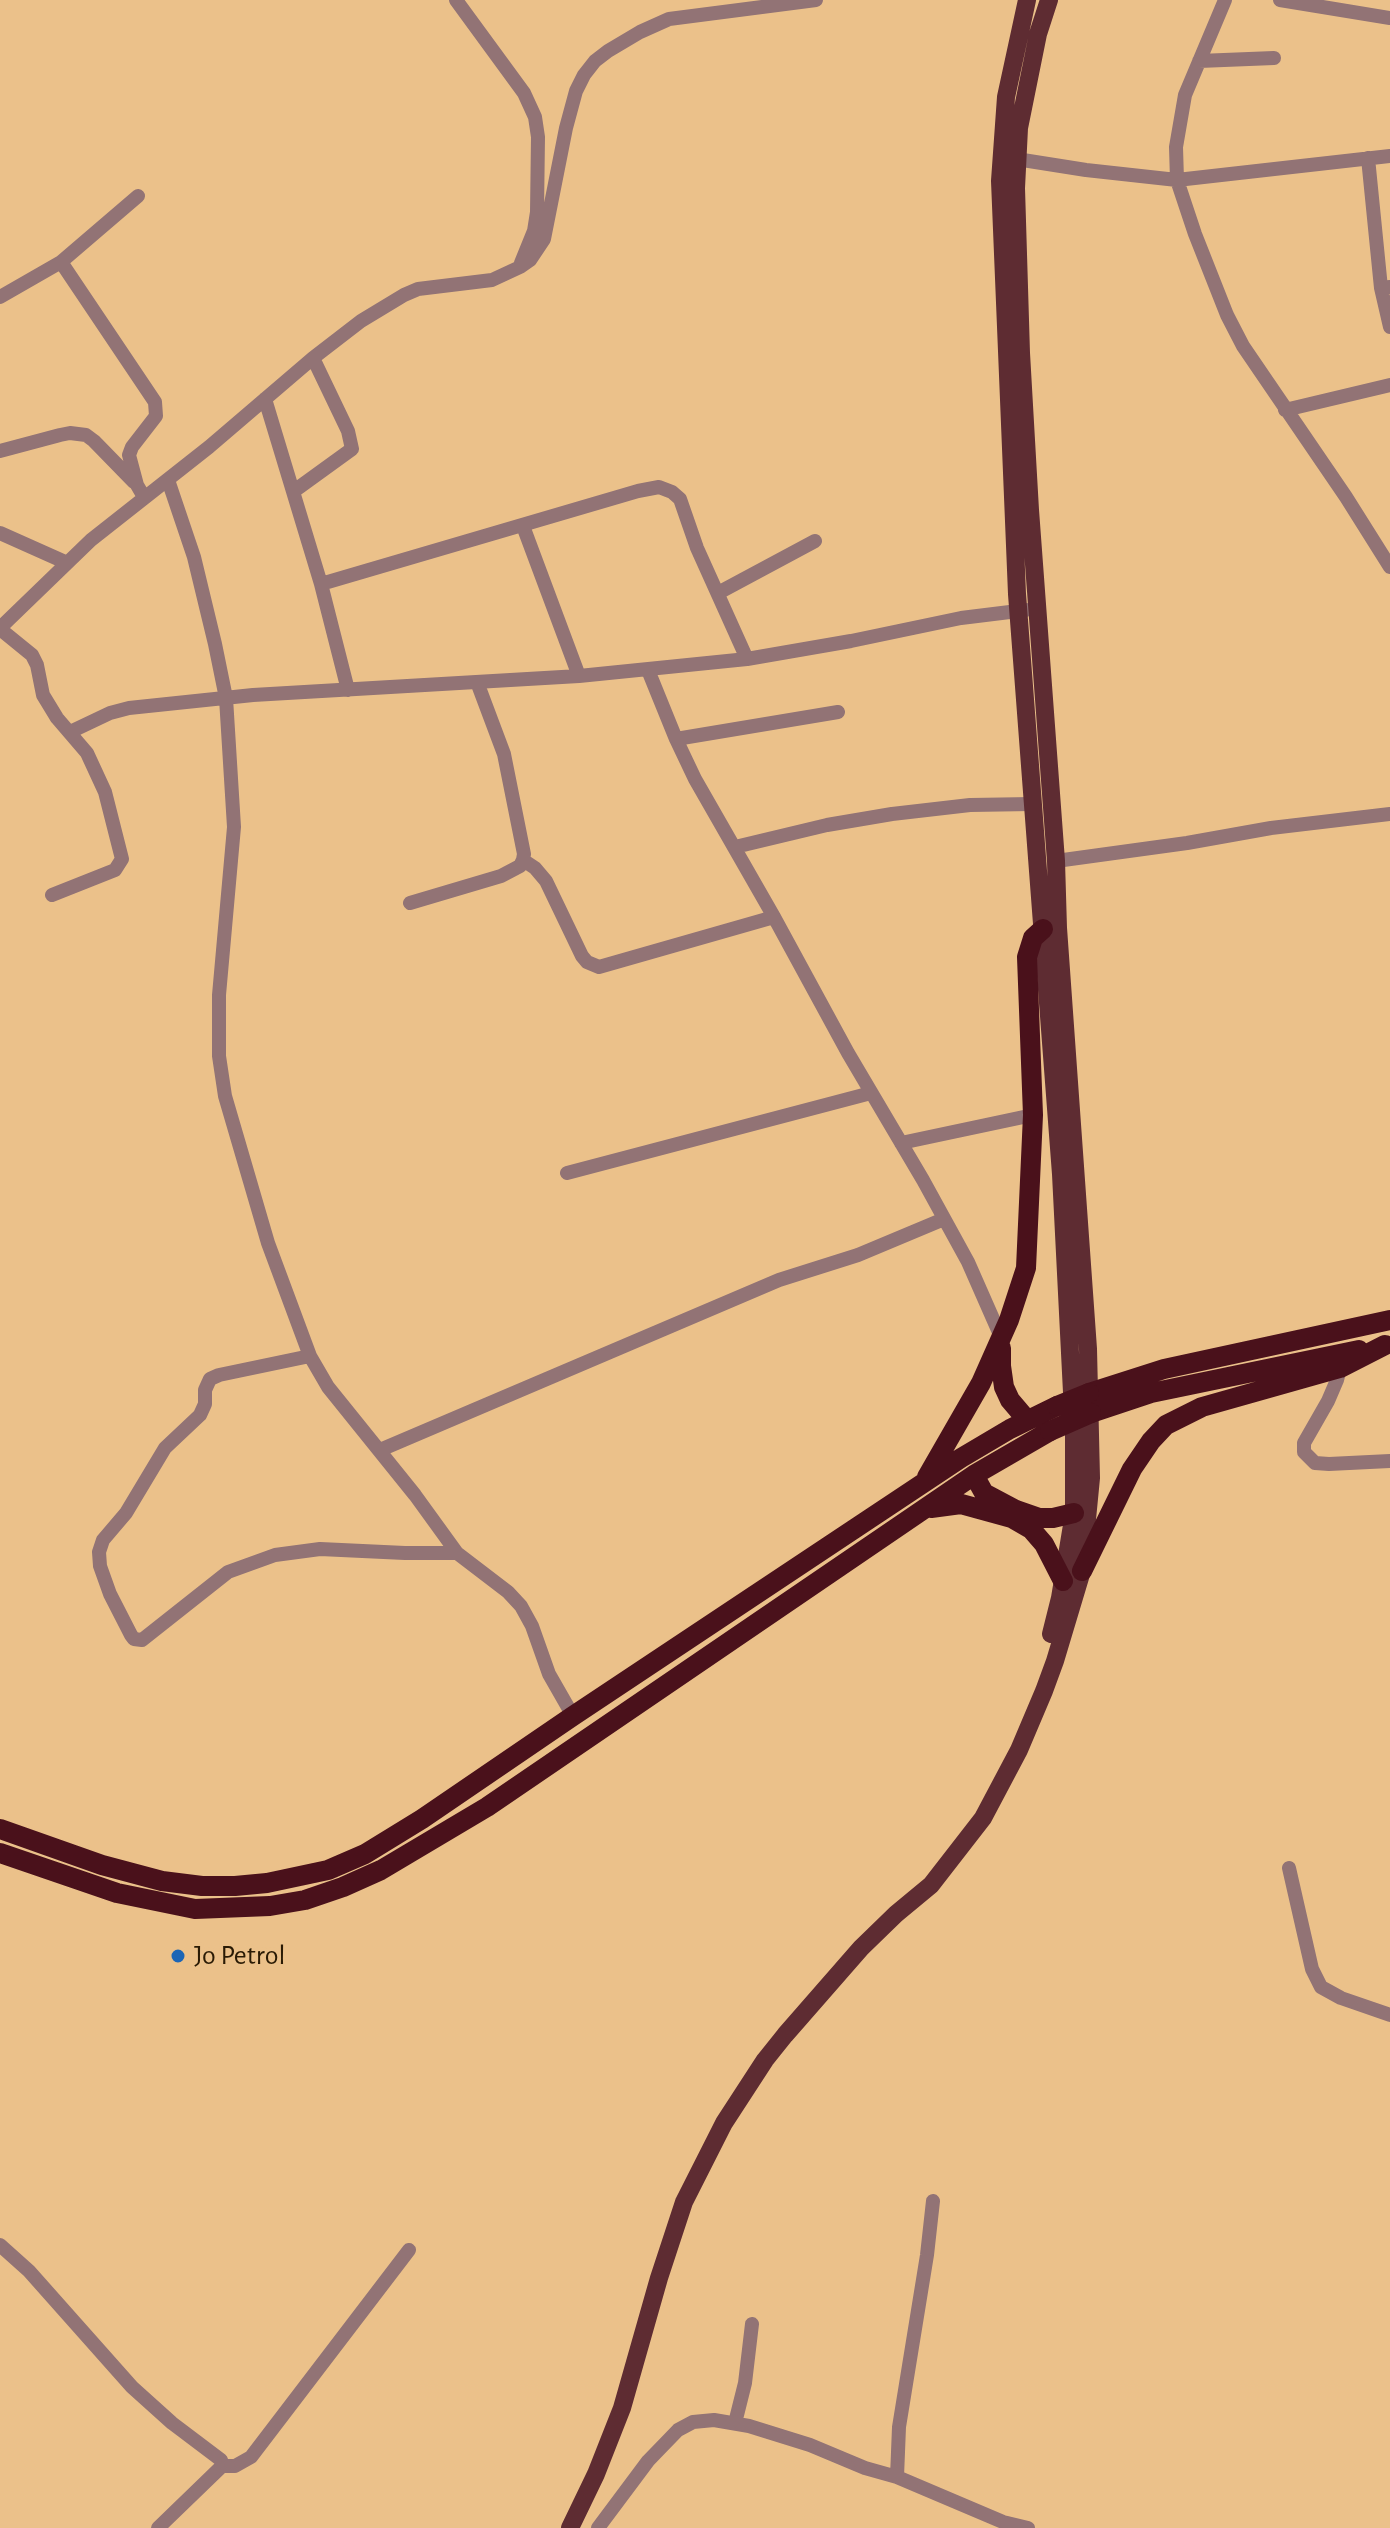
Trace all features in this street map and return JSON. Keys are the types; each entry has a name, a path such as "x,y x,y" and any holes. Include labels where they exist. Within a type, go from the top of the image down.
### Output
{"highway":[{"path":"923,1483 981,1383 1016,1303 1026,1268 1033,1115 1027,957 1033,938 1050,928"},
{"path":"0,1853 117,1893 195,1909 270,1906 305,1900 343,1887 381,1870 487,1807 974,1475 1050,1431 1090,1403 1164,1369 1390,1320"},
{"path":"1001,1337 1004,1387 1010,1400 1027,1420"},
{"path":"1082,1571 1132,1469 1166,1425 1202,1407 1340,1368 1388,1345"},
{"path":"0,1829 102,1865 162,1881 202,1886 267,1883 328,1870 365,1854 474,1785 923,1483 1027,1420 1057,1406 1151,1393 1388,1345"},
{"path":"974,1475 984,1493 1016,1510 1039,1518 1074,1513"},
{"path":"923,1510 961,1504 1012,1518 1031,1529 1044,1544 1063,1581"},
{"path":"474,1785 487,1807"}],"main road":[{"path":"1009,158 1049,0"},
{"path":"570,2528 622,2408 684,2202 718,2134 765,2060 785,2035 861,1948 931,1885 991,1805 1055,1661 1082,1571 1091,1478 1088,1349 1050,928 1032,804 1021,353 1006,97 1026,1"},
{"path":"1014,1748 1055,1622 1074,1513 1074,1432 1050,928 1056,861 1028,609"}],"street":[{"path":"456,0 524,93 535,117 538,137 537,212 534,231 520,267"},
{"path":"52,895 115,870 122,859 105,792 87,753 57,718 43,695 32,655 0,628 141,491 168,480 361,321 418,289 492,280 530,260 544,239 576,91 595,61 640,32 669,19 816,0"},
{"path":"1225,0 1185,95 1178,124 1177,180 1227,315 1243,346 1390,567"},
{"path":"1280,0 1390,18"},
{"path":"1199,61 1274,58"},
{"path":"1009,158 1177,180 1390,156"},
{"path":"1368,158 1390,327"},
{"path":"0,297 61,262 138,196"},
{"path":"61,262 155,402 156,416 129,455 141,491"},
{"path":"294,491 352,449 348,431 313,358"},
{"path":"1285,410 1390,385"},
{"path":"265,399 321,584 348,690"},
{"path":"0,451 60,435 86,435 141,491"},
{"path":"168,480 194,557 226,698 234,827 219,995 220,1072 268,1243 310,1356 336,1398 380,1450 457,1553 508,1592 521,1606 532,1626 549,1674 573,1716"},
{"path":"321,584 659,487 680,499 747,659"},
{"path":"523,526 579,676"},
{"path":"0,533 65,562"},
{"path":"718,593 815,541"},
{"path":"70,732 110,713 129,708 226,698 648,670 747,659 975,615 1028,609"},
{"path":"648,670 676,739 706,800 968,1262 1001,1337"},
{"path":"410,903 501,876 520,866 523,860 504,754 477,682"},
{"path":"676,739 838,712"},
{"path":"735,847 827,825 904,812 970,805 1032,804"},
{"path":"1056,861 1271,828 1390,814"},
{"path":"523,860 546,881 582,956 599,967 774,917"},
{"path":"567,1173 871,1093"},
{"path":"901,1143 1033,1115"},
{"path":"380,1450 779,1280 858,1255 944,1219"},
{"path":"310,1356 210,1379 200,1415 165,1448 126,1513 103,1540 99,1552 100,1566 131,1635 134,1639 142,1640 228,1572 275,1555 320,1549 457,1553"},
{"path":"1340,1368 1328,1401 1304,1443 1304,1452 1315,1463 1390,1461"},
{"path":"1289,1868 1312,1969 1321,1987 1341,1998 1390,2015"},
{"path":"897,2477 899,2427 933,2201"},
{"path":"0,2245 29,2271 132,2387 172,2423 221,2460 222,2466"},
{"path":"158,2528 222,2466 235,2466 251,2457 409,2250"},
{"path":"735,2423 745,2383 752,2324"},
{"path":"598,2528 648,2461 678,2430 693,2422 714,2420 795,2440 865,2468 897,2477 1003,2522 1028,2528"}],"place":[{"name":"Jo Petrol","path":"178,1956"}]}
